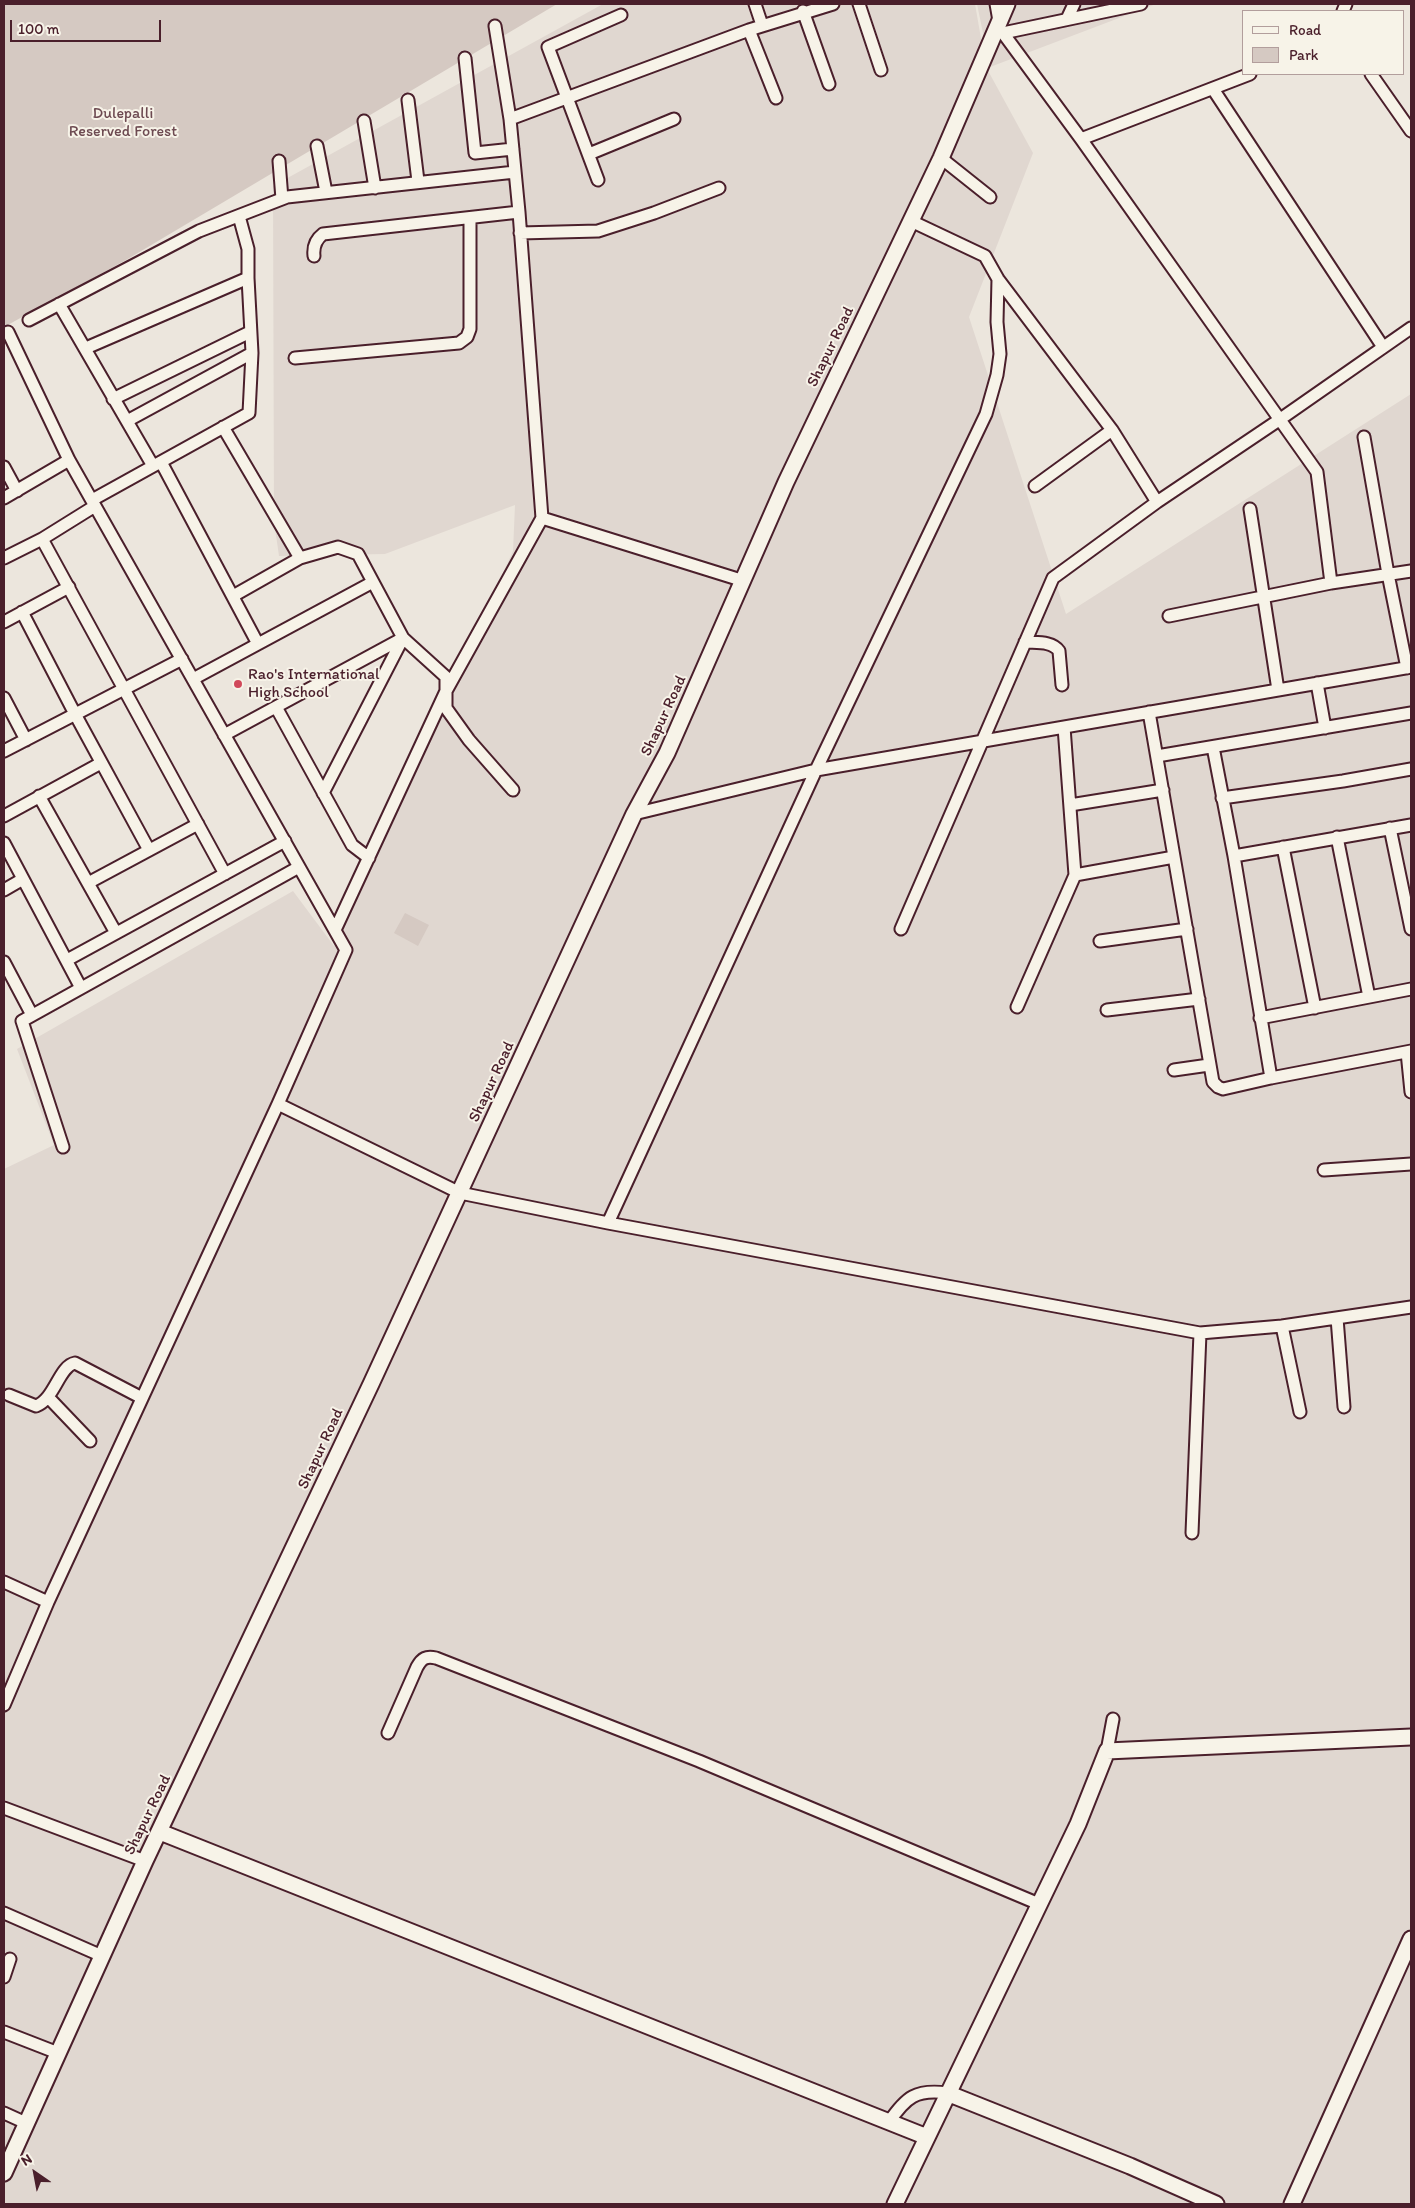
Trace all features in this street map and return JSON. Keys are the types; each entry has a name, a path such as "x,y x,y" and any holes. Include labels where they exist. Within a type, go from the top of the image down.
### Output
{"street":[{"path":"755,4 762,25"},
{"path":"510,119 568,99 762,25 803,11 833,4"},
{"path":"859,4 880,70"},
{"path":"996,4 1000,27 1316,472 1331,583"},
{"name":"Shapur Road","path":"4,2174 145,1862 460,1193 634,814 667,753 786,482 941,158 1000,27 1007,4"},
{"path":"1067,19 1074,4"},
{"path":"1000,27 1067,19 1141,4"},
{"path":"803,11 829,84"},
{"path":"598,180 548,47 621,15"},
{"path":"335,930 446,691 542,518 513,149 495,26"},
{"path":"749,30 776,98"},
{"path":"465,58 475,153 513,149"},
{"path":"1081,139 1247,75"},
{"path":"1372,75 1411,132"},
{"path":"1212,89 1383,347"},
{"path":"408,100 418,181"},
{"path":"589,154 674,119"},
{"path":"364,121 375,188"},
{"path":"317,146 326,192"},
{"path":"941,158 990,197"},
{"path":"279,161 282,199"},
{"path":"29,320 199,231 282,199 418,181 515,172"},
{"path":"520,233 598,231 719,188"},
{"path":"314,256 313,248 319,237 323,234 519,212"},
{"path":"4,558 42,539 93,503 157,464 249,413 252,353 248,249 239,216"},
{"path":"295,358 460,344 467,337 470,329 470,218"},
{"path":"911,221 985,256 998,279 1112,430 1157,502"},
{"path":"86,348 248,278"},
{"path":"608,1223 816,770 986,414 997,375 1000,354 997,322 998,279"},
{"path":"59,304 86,348 113,399 157,464 233,596 258,644"},
{"path":"901,929 1053,578 1157,502 1280,420 1411,328"},
{"path":"4,1705 48,1602 278,1104 346,950 93,503 8,332"},
{"path":"113,399 250,332"},
{"path":"127,421 252,353"},
{"path":"223,427 300,558"},
{"path":"1035,486 1112,430"},
{"path":"634,814 816,770 1409,667 1388,574 1364,437"},
{"path":"4,498 70,460"},
{"path":"4,468 16,491"},
{"path":"1250,509 1278,690"},
{"path":"542,518 744,580"},
{"path":"42,539 225,874"},
{"path":"233,596 300,558 338,547 358,554 403,638 446,677 446,708 469,740 514,790"},
{"path":"1169,616 1331,583 1411,570"},
{"path":"193,679 373,582"},
{"path":"4,622 69,587"},
{"path":"22,612 149,850"},
{"path":"224,735 403,638"},
{"path":"323,792 403,638"},
{"path":"1025,642 1052,645 1059,651 1062,685"},
{"path":"4,751 182,659"},
{"path":"1317,683 1325,728"},
{"path":"4,698 26,740"},
{"path":"276,707 352,845 369,858"},
{"path":"1149,712 1213,1082 1223,1089 1409,1051 1411,1092"},
{"path":"1157,756 1411,713"},
{"path":"1017,1006 1075,875 1064,726"},
{"path":"1213,747 1234,856 1271,1078"},
{"path":"4,816 101,763"},
{"path":"1222,798 1343,781 1411,769"},
{"path":"1070,805 1162,790"},
{"path":"39,796 116,933"},
{"path":"88,883 198,824"},
{"path":"1234,856 1411,825"},
{"path":"1390,828 1411,929"},
{"path":"1336,837 1369,998"},
{"path":"66,960 285,841"},
{"path":"4,843 81,988"},
{"path":"1283,847 1315,1008"},
{"path":"1075,875 1174,857"},
{"path":"63,1147 22,1021 300,867"},
{"path":"4,890 23,879"},
{"path":"1100,941 1187,928"},
{"path":"4,962 32,1015"},
{"path":"1260,1018 1411,989"},
{"path":"1107,1010 1199,999"},
{"path":"1174,1070 1209,1065"},
{"path":"278,1104 460,1193 608,1223 1200,1333 1282,1326 1411,1307"},
{"path":"1324,1170 1411,1164"},
{"path":"1337,1318 1344,1407"},
{"path":"1282,1326 1300,1412"},
{"path":"1192,1533 1200,1333"},
{"path":"9,1395 36,1406 48,1397 69,1366 75,1363 142,1398"},
{"path":"48,1397 90,1441"},
{"path":"4,1582 48,1602"},
{"path":"388,1733 421,1660 428,1656 436,1658 699,1761 1039,1904"},
{"path":"4,1682 16,1679"},
{"path":"894,2204 1078,1824 1107,1751 1113,1719"},
{"path":"1107,1751 1411,1737"},
{"path":"4,1808 145,1862"},
{"path":"160,1832 927,2137"},
{"path":"4,1913 102,1956"},
{"path":"1292,2204 1411,1939"},
{"path":"4,1977 10,1959"},
{"path":"4,2032 58,2053"},
{"path":"889,2122 900,2106 919,2092 930,2090 947,2093 1130,2166 1216,2204"},
{"path":"4,2113 26,2123"}],"shaded area":[{"path":"603,4 975,4 986,67 1033,153 969,317 1066,614 1411,394 1411,2204 4,2204 4,1169 54,1145 17,1049 293,891 334,946 513,551 515,505 385,554 279,556 274,521 273,186"},
{"path":"977,4 1156,4 990,67"}],"green space":[{"name":"Dulepalli Reserved Forest","path":"4,4 557,4 126,260 4,327"},
{"path":"405,913 429,925 418,946 394,933"}],"place":[{"name":"Rao's International High School","path":"238,684"}]}
